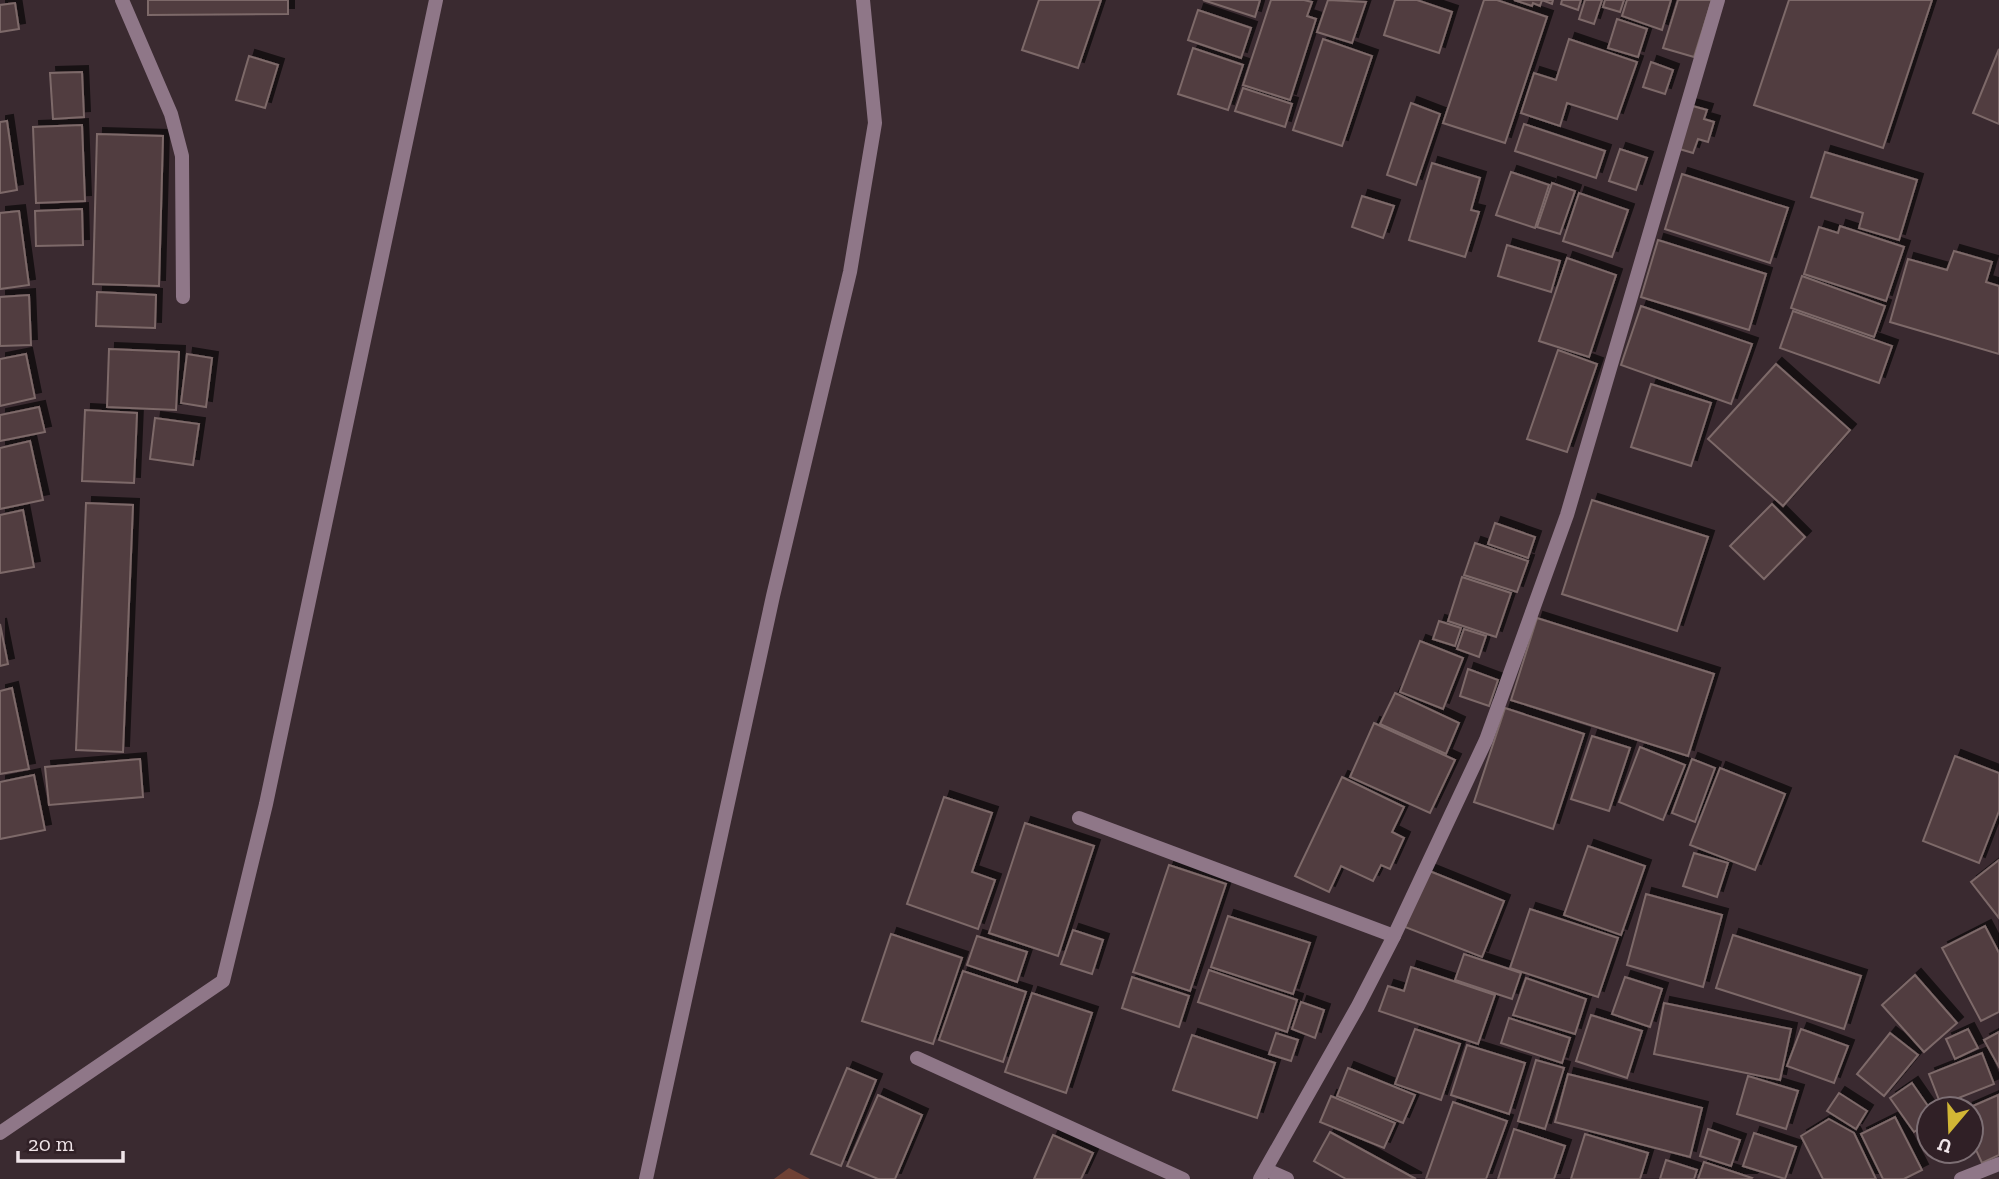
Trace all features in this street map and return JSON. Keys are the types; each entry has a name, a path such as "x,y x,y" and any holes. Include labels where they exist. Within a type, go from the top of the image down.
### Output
{"street":[{"path":"122,0 171,114 182,156 183,298"},
{"path":"0,1133 223,981 266,804 436,0"},
{"path":"646,1179 773,596 850,272 875,123 863,0"},
{"path":"1287,1179 1264,1175 1394,936 1486,740 1567,515 1718,0"},
{"path":"1079,818 1394,936"},
{"path":"917,1058 1183,1179"},
{"path":"1961,1179 1999,1164"}],"shaded area":[{"path":"789,1168 810,1179 774,1179"}],"building":[{"path":"148,0 288,0 288,14 148,15"},
{"path":"1039,0 1101,0 1078,68 1022,50"},
{"path":"1203,0 1260,0 1255,17"},
{"path":"1271,0 1312,2 1307,16 1316,19 1290,100 1243,85"},
{"path":"1328,0 1366,2 1352,43 1317,32"},
{"path":"1395,0 1417,0 1452,12 1439,53 1384,35"},
{"path":"1484,0 1497,0 1547,17 1505,143 1443,123"},
{"path":"1514,0 1542,0 1540,6 1533,3 1532,6"},
{"path":"1562,0 1581,0 1578,10 1561,4"},
{"path":"1585,0 1602,0 1594,24 1579,19"},
{"path":"1605,0 1624,0 1620,12 1603,7"},
{"path":"1627,0 1671,0 1662,30 1622,16"},
{"path":"1678,0 1712,0 1694,57 1663,48"},
{"path":"1789,0 1932,0 1883,148 1754,105"},
{"path":"15,3 19,29 0,32 0,5"},
{"path":"1198,10 1251,28 1241,58 1188,40"},
{"path":"1617,19 1647,29 1638,57 1608,48"},
{"path":"1323,39 1372,56 1342,146 1293,130"},
{"path":"1569,39 1637,62 1617,119 1567,103 1560,126 1521,113 1534,73 1556,80"},
{"path":"1193,48 1243,65 1228,110 1178,94"},
{"path":"1999,49 1999,124 1973,113"},
{"path":"249,56 278,65 265,108 236,100"},
{"path":"1651,62 1673,70 1665,94 1643,87"},
{"path":"82,72 84,117 53,119 50,73"},
{"path":"1243,88 1292,104 1285,127 1235,111"},
{"path":"1411,103 1440,114 1416,185 1387,175"},
{"path":"1689,105 1707,110 1704,119 1714,122 1708,142 1698,139 1693,153 1676,148"},
{"path":"7,121 17,190 0,193 0,122"},
{"path":"1524,124 1605,151 1596,178 1515,151"},
{"path":"82,125 85,201 36,203 33,127"},
{"path":"97,134 163,136 159,286 93,284"},
{"path":"1620,149 1647,158 1636,190 1609,181"},
{"path":"1825,152 1917,180 1899,240 1859,228 1863,213 1811,197"},
{"path":"1432,163 1480,178 1471,210 1479,212 1465,257 1409,240"},
{"path":"1511,172 1549,185 1535,228 1496,215"},
{"path":"1682,174 1788,208 1770,263 1665,229"},
{"path":"1552,183 1575,191 1560,234 1537,227"},
{"path":"1579,193 1628,210 1612,257 1563,241"},
{"path":"1362,196 1394,206 1383,238 1352,227"},
{"path":"82,209 83,245 36,246 35,211"},
{"path":"19,211 29,285 0,289 0,213"},
{"path":"1840,226 1904,247 1886,301 1804,274 1819,227 1838,233"},
{"path":"1658,240 1766,274 1749,330 1641,297"},
{"path":"1507,245 1560,261 1551,292 1498,276"},
{"path":"1954,251 1992,262 1986,282 1999,286 1999,354 1890,322 1908,259 1947,270"},
{"path":"1567,258 1616,275 1589,357 1539,341"},
{"path":"1802,276 1885,306 1874,337 1791,308"},
{"path":"97,292 156,295 155,328 96,326"},
{"path":"29,295 31,345 0,346 0,297"},
{"path":"1641,306 1752,344 1731,404 1621,365"},
{"path":"1793,311 1892,346 1879,383 1780,348"},
{"path":"109,349 179,352 176,410 107,407"},
{"path":"1558,350 1597,364 1567,452 1527,439"},
{"path":"26,354 35,398 0,406 0,359"},
{"path":"187,354 212,358 206,407 181,403"},
{"path":"1776,364 1850,430 1783,506 1708,439"},
{"path":"1651,384 1711,403 1691,466 1631,447"},
{"path":"39,407 45,432 0,441 0,415"},
{"path":"85,410 137,413 134,483 82,481"},
{"path":"155,418 199,424 193,465 150,459"},
{"path":"30,441 43,500 0,509 0,448"},
{"path":"1592,500 1708,537 1677,631 1562,594"},
{"path":"86,503 133,505 123,752 76,750"},
{"path":"1772,504 1805,537 1764,579 1730,546"},
{"path":"23,510 34,567 0,573 0,515"},
{"path":"1495,523 1535,537 1528,558 1488,544"},
{"path":"1475,543 1528,561 1517,592 1464,575"},
{"path":"1462,577 1511,593 1496,637 1448,621"},
{"path":"1537,618 1714,674 1688,756 1511,700"},
{"path":"1439,621 1461,628 1455,646 1433,639"},
{"path":"0,624 8,664 0,666"},
{"path":"1464,629 1486,636 1479,657 1457,649"},
{"path":"1420,641 1463,658 1443,709 1400,692"},
{"path":"1468,669 1498,680 1489,706 1460,696"},
{"path":"12,688 29,769 0,774 0,691"},
{"path":"1395,693 1459,723 1446,754 1380,724"},
{"path":"1505,708 1584,734 1553,829 1474,802"},
{"path":"1374,723 1455,760 1430,813 1350,777"},
{"path":"1592,736 1630,748 1609,811 1571,799"},
{"path":"1640,747 1685,765 1663,820 1619,802"},
{"path":"1955,756 1999,773 1999,811 1979,863 1923,841"},
{"path":"140,759 143,797 49,805 45,767"},
{"path":"1692,759 1715,768 1695,822 1672,813"},
{"path":"1720,768 1785,794 1755,870 1690,845"},
{"path":"34,775 45,830 0,839 0,782"},
{"path":"1342,777 1404,807 1392,832 1404,838 1390,869 1381,865 1373,881 1341,866 1329,892 1295,876"},
{"path":"944,797 992,813 972,872 995,880 978,929 907,904"},
{"path":"1025,823 1094,846 1058,956 989,933"},
{"path":"1588,846 1645,866 1621,935 1564,915"},
{"path":"1694,853 1728,863 1717,897 1683,886"},
{"path":"1999,860 1999,918 1971,882"},
{"path":"1169,865 1226,884 1190,991 1133,972"},
{"path":"1427,870 1504,901 1482,957 1405,927"},
{"path":"1646,894 1722,915 1703,987 1627,965"},
{"path":"1530,909 1618,938 1598,997 1510,968"},
{"path":"1228,916 1310,943 1293,994 1211,967"},
{"path":"1985,926 1999,953 1999,1012 1981,1021 1942,948"},
{"path":"1073,930 1103,940 1092,974 1061,964"},
{"path":"891,934 962,958 933,1044 862,1021"},
{"path":"1733,935 1861,976 1844,1029 1716,988"},
{"path":"977,936 1027,952 1017,982 967,965"},
{"path":"1464,954 1521,973 1512,999 1455,980"},
{"path":"1411,967 1495,995 1478,1044 1379,1011 1388,986 1404,991"},
{"path":"1209,970 1297,1000 1287,1032 1198,1002"},
{"path":"963,971 1026,992 1003,1062 939,1040"},
{"path":"1915,975 1957,1023 1924,1052 1882,1005"},
{"path":"1132,977 1189,996 1179,1027 1122,1008"},
{"path":"1625,977 1662,989 1650,1027 1612,1014"},
{"path":"1526,978 1586,999 1575,1034 1513,1015"},
{"path":"1032,993 1092,1013 1066,1093 1005,1072"},
{"path":"1301,1002 1324,1010 1315,1038 1292,1029"},
{"path":"1664,1003 1791,1029 1780,1080 1654,1054"},
{"path":"1591,1015 1642,1031 1627,1078 1576,1061"},
{"path":"1509,1018 1570,1038 1562,1063 1501,1043"},
{"path":"1415,1029 1460,1044 1441,1100 1395,1084"},
{"path":"1801,1029 1848,1046 1834,1083 1787,1066"},
{"path":"1968,1029 1978,1048 1955,1059 1946,1039"},
{"path":"1999,1032 1999,1067 1984,1040"},
{"path":"1276,1033 1298,1040 1291,1061 1269,1054"},
{"path":"1890,1033 1918,1055 1884,1096 1857,1074"},
{"path":"1192,1035 1275,1063 1257,1118 1173,1090"},
{"path":"1467,1045 1525,1063 1509,1114 1451,1095"},
{"path":"1982,1053 1994,1084 1966,1095 1937,1095 1929,1074"},
{"path":"1536,1060 1564,1068 1545,1129 1518,1121"},
{"path":"847,1068 876,1080 841,1166 811,1154"},
{"path":"1348,1068 1415,1095 1403,1123 1337,1096"},
{"path":"1568,1074 1702,1108 1690,1157 1555,1122"},
{"path":"1748,1076 1798,1091 1786,1129 1737,1114"},
{"path":"1912,1083 1920,1095 1915,1095 1915,1131 1914,1132 1890,1098"},
{"path":"1839,1093 1867,1111 1856,1129 1827,1111"},
{"path":"878,1095 922,1115 895,1179 878,1179 847,1166"},
{"path":"1998,1095 1999,1155 1985,1162 1985,1101"},
{"path":"1331,1096 1395,1123 1384,1148 1320,1122"},
{"path":"1453,1102 1507,1121 1486,1179 1426,1179"},
{"path":"1895,1117 1915,1156 1915,1165 1919,1165 1922,1170 1904,1179 1883,1179 1861,1134"},
{"path":"1829,1119 1854,1133 1876,1179 1823,1179 1801,1136"},
{"path":"1514,1129 1565,1146 1554,1179 1498,1179"},
{"path":"1708,1129 1740,1140 1731,1166 1700,1156"},
{"path":"1330,1132 1416,1179 1346,1179 1314,1161"},
{"path":"1754,1133 1796,1147 1785,1179 1743,1166"},
{"path":"1585,1134 1648,1153 1640,1179 1571,1179"},
{"path":"1053,1135 1093,1153 1081,1179 1034,1179"},
{"path":"1666,1160 1697,1170 1694,1179 1660,1179"},
{"path":"1704,1162 1752,1178 1698,1179"}]}
